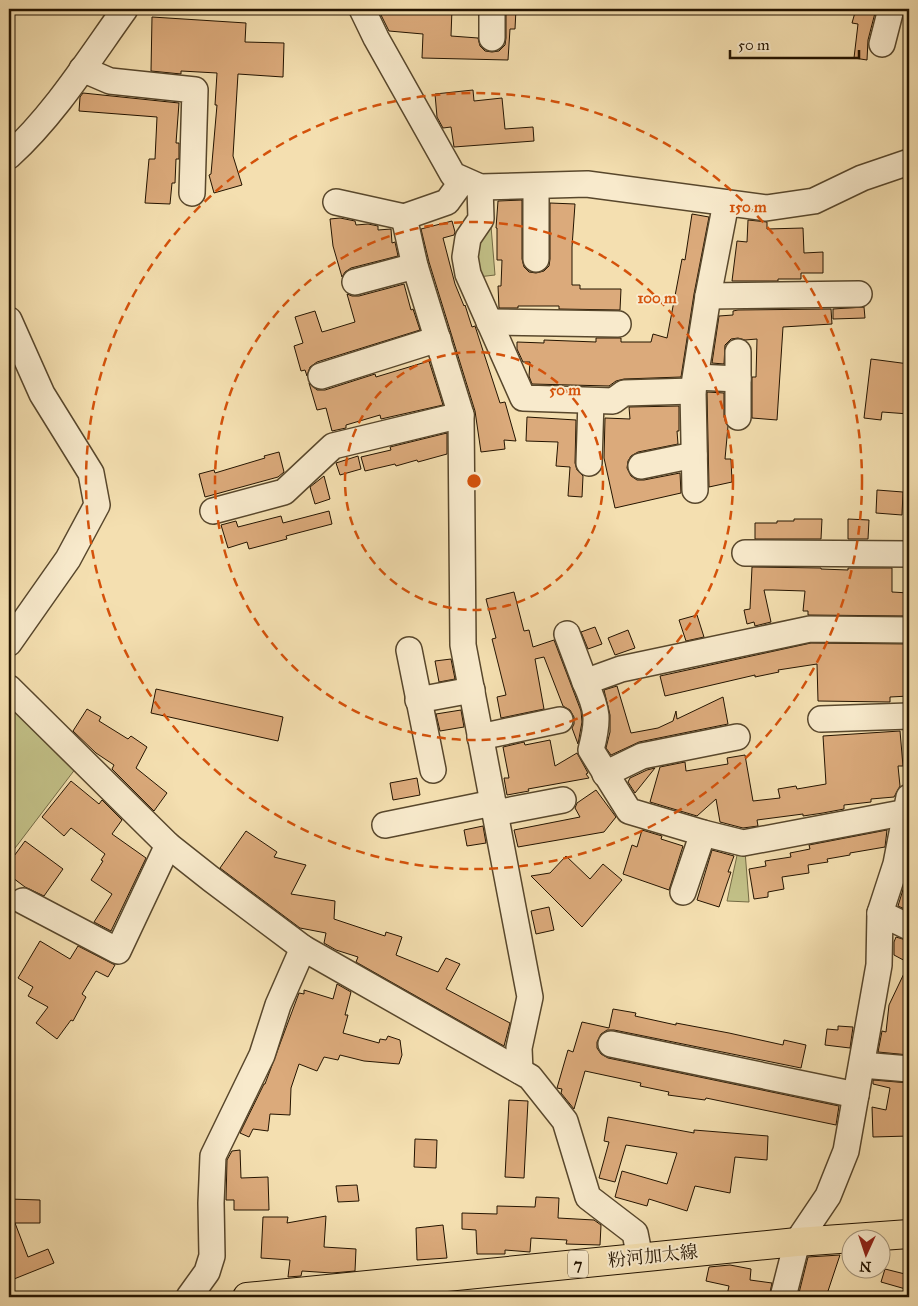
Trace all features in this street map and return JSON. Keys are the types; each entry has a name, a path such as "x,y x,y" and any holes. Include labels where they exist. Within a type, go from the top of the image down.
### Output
{"main road":[{"name":"粉河加太線","path":"247,1297 797,1242 909,1234"}],"street":[{"path":"9,156 30,137 125,9"},
{"path":"362,9 376,38 453,175 472,183 536,186 587,184 766,208 814,201 862,178 909,162"},
{"path":"492,9 492,38"},
{"path":"882,44 891,9"},
{"path":"82,69 110,81 195,90 192,193"},
{"path":"336,202 404,217 446,202 472,183"},
{"path":"472,183 481,219 468,238 465,257 468,274 523,398 614,402 624,392 738,379"},
{"path":"536,186 536,259"},
{"path":"695,490 694,384 726,202"},
{"path":"404,217 415,266 461,415 463,645 530,997 518,1048 520,1071"},
{"path":"355,282 415,266"},
{"path":"708,296 859,294"},
{"path":"9,320 42,394 91,472 97,505 68,559 9,643"},
{"path":"489,322 618,324"},
{"path":"321,376 438,338"},
{"path":"738,352 738,417"},
{"path":"589,463 591,401"},
{"path":"213,511 284,492 333,446 461,415"},
{"path":"641,466 694,455"},
{"path":"745,553 909,554"},
{"path":"585,682 621,669 810,628 909,630"},
{"path":"567,634 595,704 596,728 591,750 629,811 703,834 743,843 908,803 896,864 880,913 879,965 846,1151 828,1196 797,1242 783,1297"},
{"path":"409,650 432,770"},
{"path":"9,688 168,845 303,948 530,1077 564,1121 588,1197 634,1233 640,1258"},
{"path":"418,700 472,690"},
{"path":"821,719 909,716"},
{"path":"480,736 560,720"},
{"path":"605,774 642,756 737,737"},
{"path":"385,824 563,800"},
{"path":"683,892 703,834"},
{"path":"23,901 118,951 168,845"},
{"path":"880,913 909,926"},
{"path":"189,1297 207,1272 212,1256 210,1203 213,1156 262,1055 278,1005 303,948"},
{"path":"611,1044 856,1095"},
{"path":"862,1065 909,1070"}],"shaded area":[{"path":"491,226 495,275 478,277 475,250"},
{"path":"16,706 76,768 9,856 9,715"},
{"path":"738,851 745,851 749,902 727,901"},
{"path":"909,1135 909,1219 906,1219 904,1136"}],"building":[{"path":"378,9 452,9 451,36 478,38 480,46 485,51 492,52 499,51 505,45 506,9 516,9 515,29 510,29 508,60 422,58 423,34 389,31"},
{"path":"856,9 876,9 868,40 867,60 854,58 858,24 852,23"},
{"path":"152,17 246,23 245,42 284,43 283,77 238,74 233,156 242,185 214,193 209,175 211,174 217,105 215,105 217,73 181,71 181,74 151,71"},
{"path":"473,90 474,101 502,98 505,129 533,127 534,141 454,147 451,127 443,128 437,117 435,94"},
{"path":"83,93 179,103 176,143 179,143 179,159 176,159 175,183 172,183 170,204 145,203 149,159 155,159 157,117 79,111 80,97"},
{"path":"522,200 522,259 524,267 529,272 536,273 544,271 549,266 550,203 575,204 572,285 580,285 580,289 621,289 620,310 559,309 559,306 499,308 498,286 501,286 502,260 497,260 496,228 498,201"},
{"path":"692,214 709,217 694,294 681,377 624,379 616,381 609,386 532,384 529,376 530,362 523,362 517,349 517,342 544,343 544,340 596,342 596,338 621,338 621,342 651,342 653,334 667,338 682,259 685,260"},
{"path":"340,218 355,221 356,225 368,224 378,226 378,230 391,229 392,243 395,242 398,256 351,268 342,277 333,246 330,219"},
{"path":"748,220 767,222 767,229 803,228 804,253 823,252 823,273 801,273 801,279 732,281 737,241 747,242"},
{"path":"452,221 454,235 443,238 455,284 465,305 472,327 475,326 500,403 505,402 516,441 504,440 505,449 481,452 475,411 429,262 421,229"},
{"path":"404,284 411,310 413,309 420,330 317,362 310,367 307,376 305,370 301,371 294,346 303,343 295,317 315,311 322,332 329,330 355,322 347,294 359,296"},
{"path":"864,307 865,318 833,319 833,309"},
{"path":"831,309 832,324 783,327 777,420 752,418 752,377 756,377 757,339 731,339 725,345 724,364 712,363 719,316 733,315 733,311 738,310"},
{"path":"871,359 909,364 909,414 882,412 881,420 864,418"},
{"path":"429,361 443,405 381,419 380,415 346,425 346,428 332,431 326,408 317,410 309,383 317,390 325,390 375,374 376,377"},
{"path":"707,392 724,393 724,417 728,426 725,459 731,459 732,482 709,487"},
{"path":"679,406 678,444 638,452 631,456 627,468 631,476 637,480 680,473 681,493 615,508 604,458 605,418 630,419 629,407"},
{"path":"527,417 576,420 575,463 577,470 583,476 582,497 568,496 570,467 556,466 558,442 526,441"},
{"path":"447,433 447,454 418,462 417,460 396,466 395,464 365,471 361,457 391,450 390,447"},
{"path":"279,452 284,472 278,477 205,497 199,474 214,470 215,473"},
{"path":"358,456 361,469 340,475 336,463"},
{"path":"324,476 330,499 315,504 310,487"},
{"path":"877,490 903,492 902,515 876,513"},
{"path":"329,511 332,524 286,536 287,539 249,549 247,542 228,548 221,525 236,521 238,527 281,516 283,523"},
{"path":"794,519 822,519 821,539 755,539 755,523 777,523 777,521 794,521"},
{"path":"848,519 869,520 868,539 848,539"},
{"path":"752,567 848,570 848,568 892,568 892,592 909,593 909,616 808,615 808,611 803,611 805,591 764,590 771,622 755,626 754,622 747,624 744,610 750,609"},
{"path":"514,592 524,631 529,630 533,647 554,640 581,711 582,722 578,744 572,728 574,717 570,710 563,706 544,657 535,659 544,709 501,718 497,697 506,695 492,639 496,638 486,599"},
{"path":"697,615 704,637 686,641 679,620"},
{"path":"595,627 602,644 588,649 581,632"},
{"path":"628,630 635,648 615,655 608,638"},
{"path":"811,643 909,644 909,696 890,697 890,702 818,701 817,664 778,670 779,672 755,677 755,675 665,696 660,676"},
{"path":"451,659 455,679 439,682 435,661"},
{"path":"617,686 631,733 658,728 673,721 676,711 677,719 723,697 728,724 639,742 611,755 606,748 610,732 610,715 604,690"},
{"path":"156,689 283,717 278,741 151,713"},
{"path":"87,709 101,717 99,721 128,739 131,736 147,747 136,768 167,793 154,811 112,769 114,765 96,753 73,731"},
{"path":"461,710 464,727 440,731 436,714"},
{"path":"900,731 903,766 898,766 900,786 894,797 871,799 871,802 844,805 844,809 823,813 757,820 758,826 743,828 720,822 716,799 697,816 650,802 660,767 685,762 686,771 728,764 727,758 745,755 753,801 780,798 778,789 796,786 797,789 826,784 823,736"},
{"path":"550,740 555,766 577,753 589,778 528,789 529,791 507,795 504,778 509,778 503,747 524,742 525,745"},
{"path":"655,768 635,793 628,782 630,778"},
{"path":"417,778 420,795 393,800 390,783"},
{"path":"71,781 99,804 102,800 122,820 112,834 146,858 111,931 94,922 112,894 91,880 103,861 101,860 105,854 71,828 64,836 42,817"},
{"path":"596,790 616,817 604,832 518,847 514,830 580,817 575,808 577,803"},
{"path":"483,826 486,843 467,846 464,830"},
{"path":"642,830 662,836 661,839 683,846 669,890 623,874 632,845 637,847"},
{"path":"887,830 885,847 850,853 850,855 827,859 828,862 808,865 809,873 782,877 784,889 768,892 768,897 754,899 749,869 766,866 765,861 791,857 790,853 810,849 809,845"},
{"path":"246,831 277,852 274,857 306,865 291,894 335,901 334,919 385,936 386,932 402,937 396,955 438,972 446,958 460,964 446,989 510,1023 504,1046 356,962 358,957 336,950 324,943 326,933 300,928 220,868"},
{"path":"25,841 63,869 44,896 25,887 9,875 9,863"},
{"path":"712,850 734,856 728,872 731,872 719,907 697,900"},
{"path":"566,856 590,879 603,864 622,880 582,927 531,876 550,873"},
{"path":"909,870 909,911 898,906"},
{"path":"549,907 554,930 536,934 531,911"},
{"path":"896,937 909,941 909,963 894,955"},
{"path":"40,941 70,959 78,946 115,965 108,977 96,971 82,994 86,997 73,1021 71,1020 57,1039 36,1023 48,1007 28,996 33,987 18,978"},
{"path":"909,963 909,1055 878,1052 882,1031 886,1032 889,1005"},
{"path":"337,984 351,992 343,1033 379,1043 380,1039 386,1040 388,1036 400,1040 402,1055 399,1064 364,1061 340,1055 338,1060 324,1057 317,1071 299,1064 291,1088 290,1115 270,1114 268,1131 253,1129 249,1137 240,1133 265,1084 299,993 304,994 304,990 333,999"},
{"path":"613,1009 636,1013 635,1016 676,1025 676,1023 783,1045 784,1040 806,1045 801,1068 614,1030 607,1030 601,1034 597,1042 597,1048 601,1054 608,1058 839,1106 836,1125 706,1098 705,1100 668,1095 669,1092 640,1086 641,1083 585,1071 574,1109 561,1093 562,1089 557,1088 568,1050 573,1052 582,1022 609,1028"},
{"path":"838,1026 853,1027 850,1048 825,1045 827,1029 838,1030"},
{"path":"873,1080 909,1083 909,1136 873,1137 872,1107 886,1110 890,1088 873,1084"},
{"path":"509,1100 528,1101 524,1178 505,1177"},
{"path":"608,1117 694,1133 694,1130 768,1136 767,1160 735,1157 730,1193 695,1186 687,1211 649,1199 647,1206 615,1197 622,1171 667,1184 677,1153 626,1145 615,1182 599,1178 609,1142 604,1141"},
{"path":"415,1139 437,1140 436,1168 414,1167"},
{"path":"240,1150 241,1178 268,1177 269,1210 234,1210 234,1200 226,1200 227,1160 232,1151"},
{"path":"357,1185 359,1201 338,1202 336,1186"},
{"path":"536,1197 559,1198 558,1218 594,1220 601,1225 600,1245 566,1244 567,1240 531,1238 530,1252 505,1250 505,1254 477,1254 476,1230 462,1229 462,1213 497,1214 497,1206 535,1207"},
{"path":"9,1199 40,1200 40,1223 15,1223 28,1257 48,1249 54,1263 9,1281"},
{"path":"326,1216 324,1247 356,1249 355,1271 332,1273 302,1271 301,1276 288,1277 290,1260 261,1258 263,1217 288,1217 287,1223"},
{"path":"443,1225 447,1258 417,1260 416,1228"},
{"path":"840,1255 826,1297 798,1297 808,1257"},
{"path":"730,1265 751,1269 750,1280 772,1283 769,1297 737,1297 727,1295 729,1286 706,1281 709,1267"},
{"path":"890,1270 909,1275 909,1290 881,1282 882,1278 890,1278"}]}
